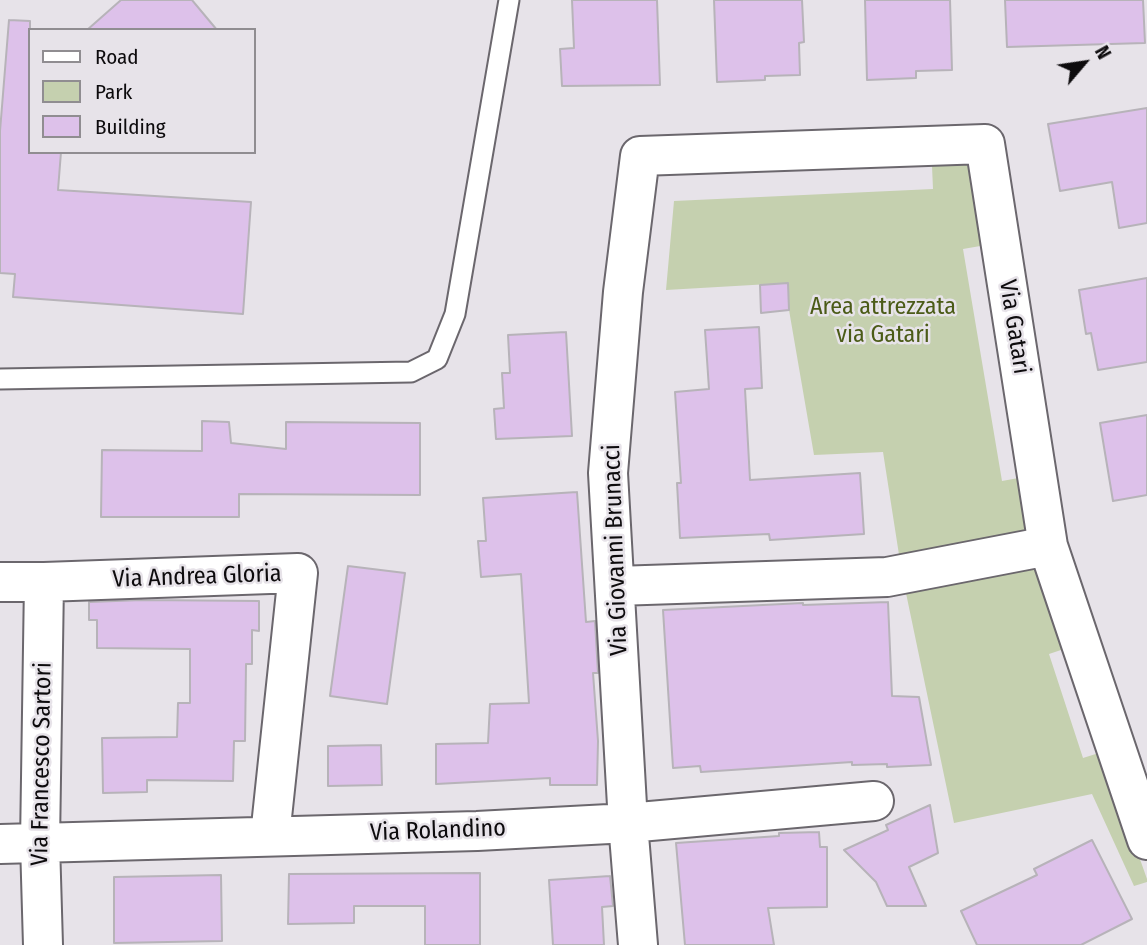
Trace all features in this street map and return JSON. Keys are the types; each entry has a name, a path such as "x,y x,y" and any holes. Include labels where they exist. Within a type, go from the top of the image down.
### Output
{"street":[{"name":"Via Gatari","path":"640,156 985,144 1035,549 1147,840"},
{"name":"Via Giovanni Brunacci","path":"638,945 628,823 608,473 623,292 640,156"},
{"path":"616,586 887,577 1035,549"},
{"name":"Via Andrea Gloria","path":"0,582 298,573 270,836"},
{"name":"Via Francesco Sartori","path":"43,945 40,844 44,582"},
{"name":"Via Rolandino","path":"0,844 477,831 628,823 874,802"}],"lane":[{"path":"0,379 411,372 437,359 455,314 509,0"}],"green space":[{"name":"Area attrezzata via Gatari","path":"973,164 986,245 963,249 1002,481 1024,477 1067,648 1049,654 1083,758 1102,752 1147,879 1147,882 1134,886 1092,794 954,823 902,574 883,452 814,455 789,310 787,283 666,290 674,201 933,189 932,166"}],"building":[{"path":"121,0 192,0 215,28 89,28"},
{"path":"572,0 657,0 660,85 562,86 560,49 574,48"},
{"path":"714,0 802,0 804,42 799,43 800,75 717,82"},
{"path":"865,0 950,0 952,70 916,71 916,78 867,80"},
{"path":"1005,0 1143,0 1145,43 1007,47"},
{"path":"9,20 30,21 28,154 61,154 58,190 251,202 243,314 13,297 15,274 0,273 0,131"},
{"path":"1147,108 1147,223 1119,228 1112,182 1060,191 1048,124"},
{"path":"1147,278 1147,362 1098,370 1091,333 1086,334 1079,290"},
{"path":"788,283 789,310 761,313 760,285"},
{"path":"759,327 762,388 745,389 750,480 860,473 864,534 770,540 769,534 680,538 677,483 681,483 675,392 709,389 705,330"},
{"path":"566,332 572,436 496,439 494,409 504,408 502,373 510,373 508,335"},
{"path":"1147,415 1147,495 1113,501 1100,423"},
{"path":"202,421 229,422 231,443 286,449 286,422 420,423 420,495 239,494 239,517 101,517 102,450 202,451"},
{"path":"577,492 586,622 595,621 598,673 593,673 598,741 597,785 550,785 550,778 436,784 436,744 488,743 490,704 529,703 521,574 481,577 478,541 486,541 483,498"},
{"path":"348,566 405,573 387,704 330,696"},
{"path":"259,601 259,631 252,630 252,664 246,664 245,741 234,741 233,781 147,780 147,792 103,793 102,738 177,737 178,703 190,703 190,649 97,648 97,620 89,620 89,602"},
{"path":"888,602 892,696 919,697 931,765 887,767 887,764 852,765 852,762 701,772 700,766 673,768 663,610"},
{"path":"381,745 382,785 328,786 328,746"},
{"path":"930,805 938,853 909,867 926,906 887,906 876,882 844,850 888,830 886,825"},
{"path":"819,832 820,847 827,847 827,907 768,908 774,945 685,945 676,843"},
{"path":"1092,840 1132,919 1081,945 977,945 961,911 1037,875 1034,869"},
{"path":"480,873 480,945 425,945 425,906 354,906 354,923 288,924 289,874"},
{"path":"221,875 222,941 114,943 114,877"},
{"path":"610,876 613,906 602,907 604,945 553,945 549,880"}]}
